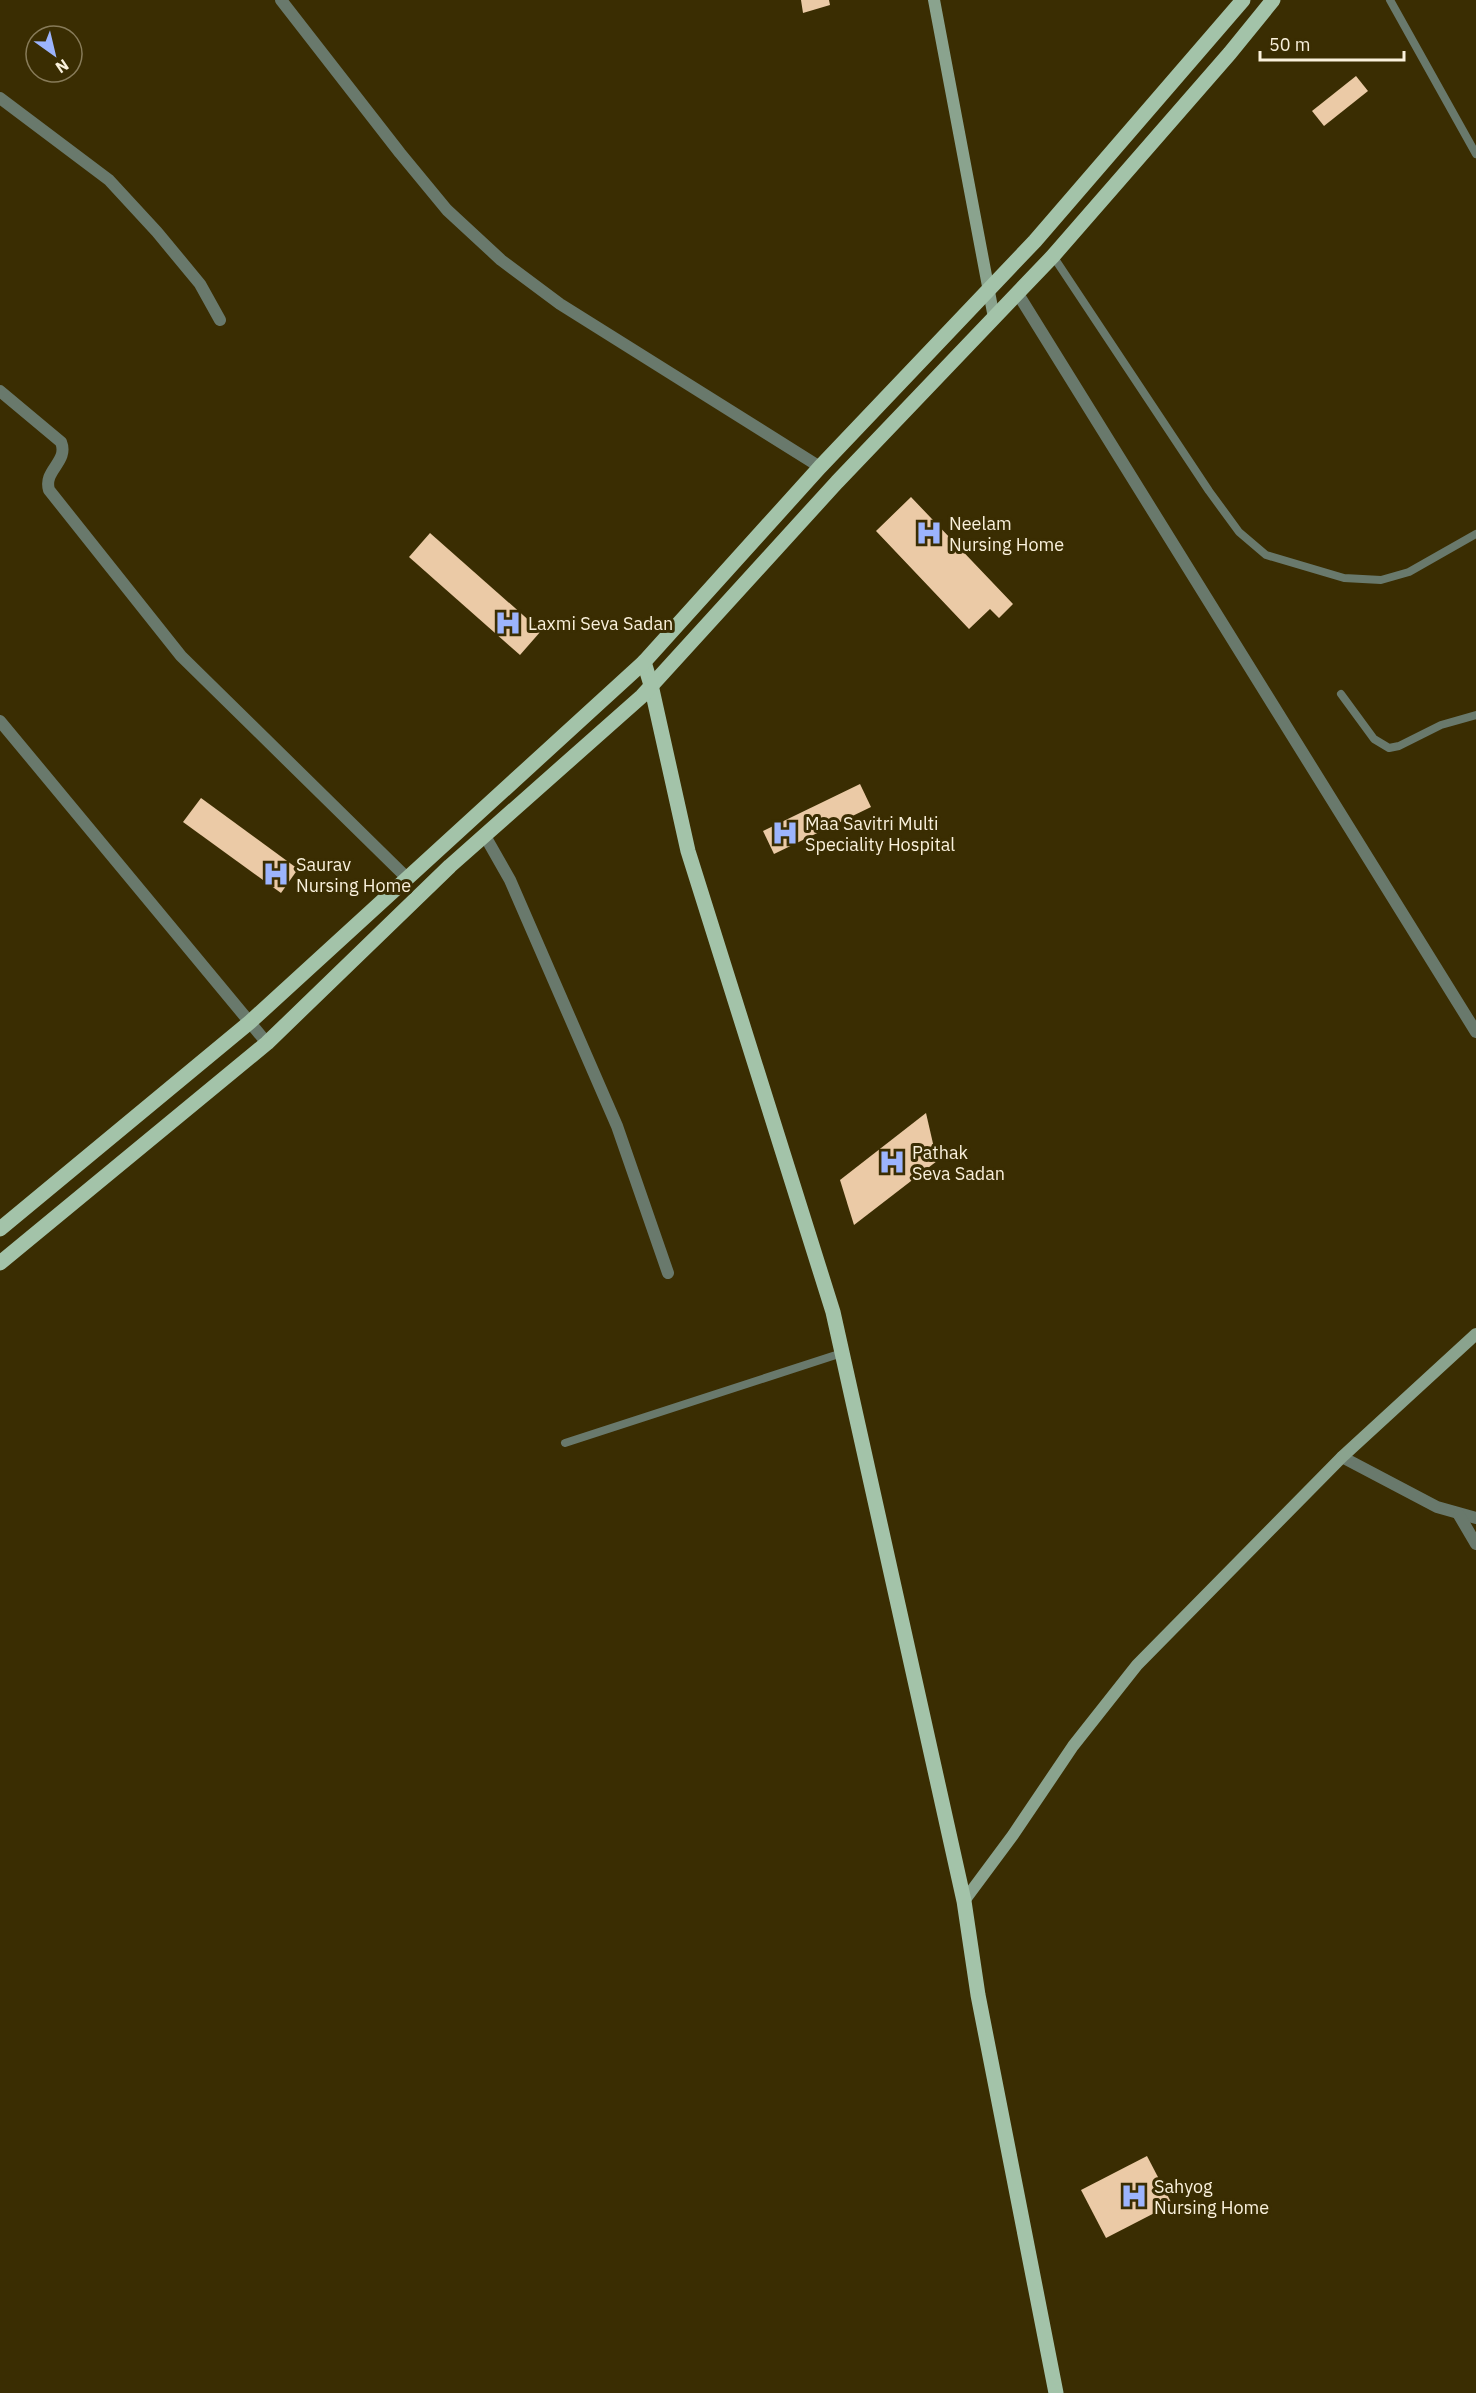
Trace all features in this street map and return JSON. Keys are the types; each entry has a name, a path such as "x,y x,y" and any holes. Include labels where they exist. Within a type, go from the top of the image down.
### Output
{"main road":[{"path":"0,1229 86,1155 250,1022 406,877 644,662 820,467 1050,224 1243,0"},
{"path":"0,1263 267,1043 450,866 642,696 837,482 1053,256 1230,53 1272,0"},
{"path":"644,662 688,851 833,1312 964,1901 978,1995 1056,2393"}],"street":[{"path":"281,0 441,202 501,260 560,304 820,467"},
{"path":"934,0 994,318"},
{"path":"0,98 109,180 157,232 200,284 220,320"},
{"path":"1018,294 1476,1032"},
{"path":"0,391 61,442 64,450 63,457 50,473 47,482 49,490 181,656 406,877"},
{"path":"0,721 267,1043"},
{"path":"485,836 510,880 617,1126 668,1273"},
{"path":"964,1901 1013,1835 1073,1746 1137,1665 1342,1457 1476,1334"},
{"path":"1342,1457 1437,1507 1476,1518"},
{"path":"1459,1515 1476,1544"}],"lane":[{"path":"1390,0 1476,154"},
{"path":"1053,256 1209,490 1239,532 1266,555 1344,578 1381,580 1409,572 1476,534"},
{"path":"1341,694 1374,739 1389,748 1399,746 1441,725 1476,715"},
{"path":"565,1443 842,1353"}],"building":[{"path":"801,0 829,0 830,5 803,13"},
{"path":"1356,76 1368,91 1324,126 1312,111"},
{"path":"911,497 1013,604 999,618 990,609 969,629 876,531"},
{"path":"430,533 541,631 520,655 409,557"},
{"path":"860,784 871,807 774,854 763,831"},
{"path":"201,798 298,869 281,893 183,822"},
{"path":"926,1113 937,1161 854,1225 840,1180"},
{"path":"1147,2156 1172,2204 1106,2238 1081,2190"}],"place":[{"name":"Neelam Nursing Home","path":"929,533"},
{"name":"Laxmi Seva Sadan","path":"508,623"},
{"name":"Maa Savitri Multi Speciality Hospital","path":"785,833"},
{"name":"Saurav Nursing Home","path":"276,874"},
{"name":"Pathak Seva Sadan","path":"892,1162"},
{"name":"Sahyog Nursing Home","path":"1134,2196"}]}
